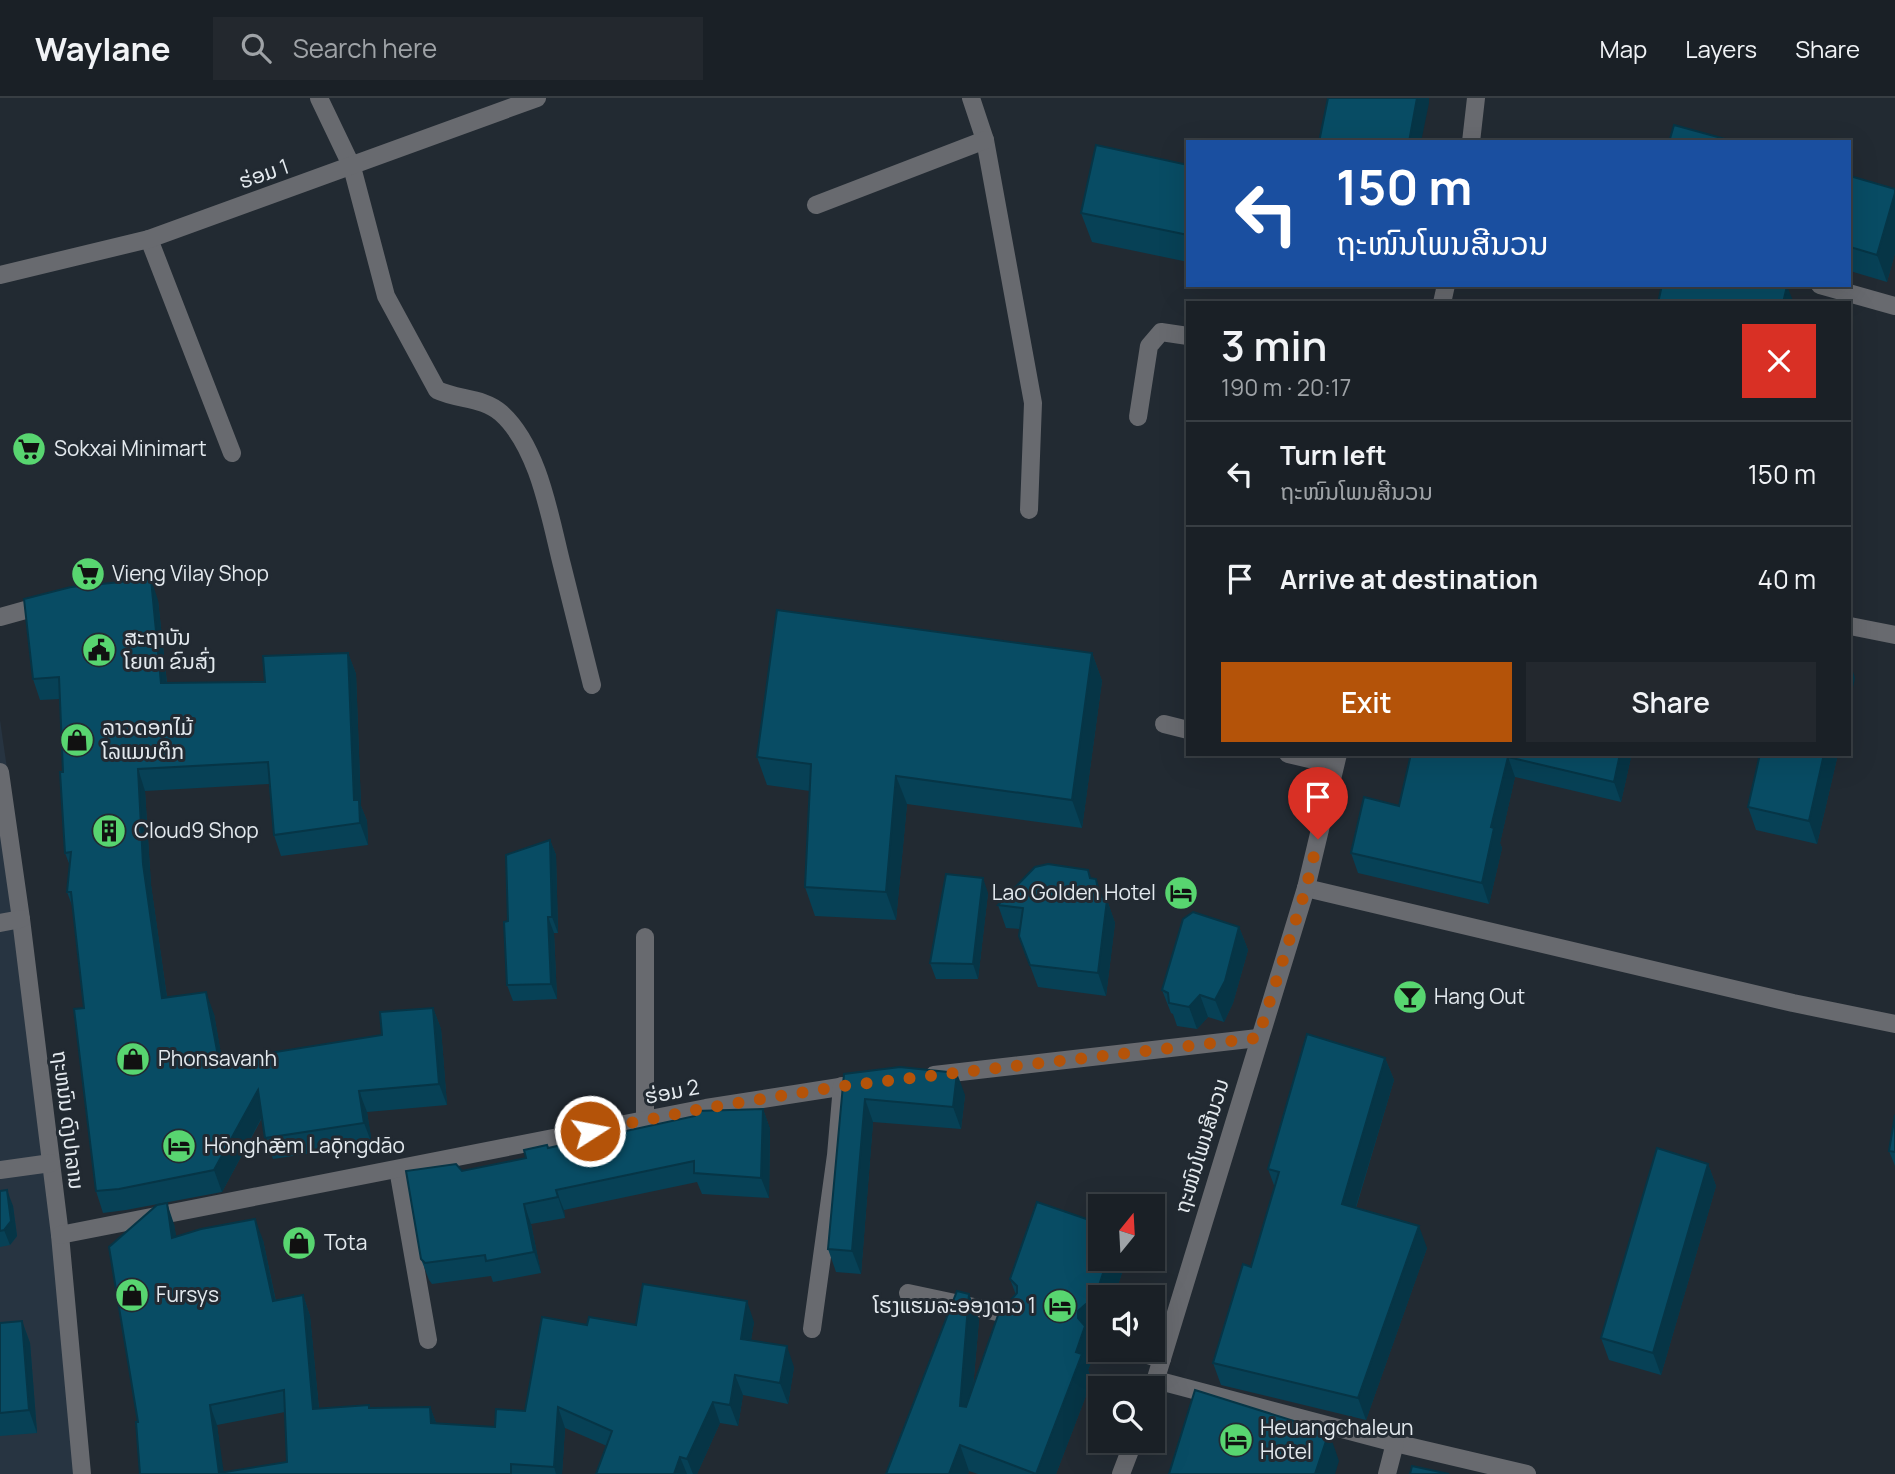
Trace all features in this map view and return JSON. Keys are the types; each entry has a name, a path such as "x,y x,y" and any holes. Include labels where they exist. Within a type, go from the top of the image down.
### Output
{"street":[{"path":"319,98 352,167 386,296 437,390 452,397 472,399 491,406 502,414 522,439 541,485 592,685"},
{"name":"ຮ່ອມ 1","path":"0,275 149,239 537,98"},
{"path":"971,98 985,140 1033,403 1029,510"},
{"path":"1472,140 1476,98"},
{"path":"816,205 985,140"},
{"path":"149,239 232,453"},
{"path":"1827,287 1895,306"},
{"path":"1138,417 1149,346 1161,332 1186,336"},
{"path":"0,617 62,600"},
{"path":"1851,626 1895,635"},
{"path":"1164,724 1186,730"},
{"path":"1305,756 1337,760"},
{"name":"ຖະໜົນໂພນສີນວນ","path":"1165,1352 1258,1038 1306,888 1337,760"},
{"name":"ຖະຫນົນ ດົງປາລານ","path":"0,772 60,1236 82,1474"},
{"path":"1306,888 1793,1003 1895,1024"},
{"path":"0,923 21,919"},
{"path":"645,937 645,1120"},
{"path":"912,1078 1258,1038"},
{"name":"ຮ່ອມ 2","path":"60,1236 645,1120 884,1081"},
{"path":"812,1329 836,1154 842,1086"},
{"path":"0,1170 51,1163"},
{"path":"398,1168 428,1340"},
{"path":"908,1293 1016,1316"},
{"path":"1165,1387 1527,1474"},
{"path":"1387,1474 1395,1443"},
{"path":"1121,1474 1128,1453"}],"shaded area":[{"path":"0,720 27,906 82,1474 0,1474"}],"building":[{"path":"1328,98 1417,98 1409,140 1319,140"},
{"path":"1674,125 1729,140 1670,140"},
{"path":"1096,145 1186,165 1186,235 1081,213"},
{"path":"1851,176 1895,189 1877,255 1851,247"},
{"path":"1662,287 1787,287 1783,301 1658,301"},
{"path":"151,579 161,683 265,682 263,656 348,653 354,800 359,800 360,823 274,835 268,762 138,769 143,864 162,998 206,992 219,1061 382,1035 380,1012 433,1008 439,1084 359,1091 364,1123 265,1138 258,1090 214,1170 96,1191 74,1009 84,1008 71,892 67,892 71,852 65,853 60,772 63,772 59,677 33,679 24,599 71,587"},
{"path":"777,610 1092,653 1072,800 896,776 886,892 805,887 811,764 757,757"},
{"path":"1411,756 1620,756 1614,782 1508,757 1491,827 1494,828 1482,883 1351,853 1364,797 1399,806"},
{"path":"1760,756 1824,756 1809,821 1748,807"},
{"path":"550,840 552,917 548,917 551,984 507,985 504,922 508,921 506,855"},
{"path":"1048,864 1088,870 1090,878 1096,879 1099,895 1107,900 1098,973 1030,965 1019,936 1023,908 998,905 1035,867"},
{"path":"946,874 983,878 973,964 930,963"},
{"path":"1193,912 1239,927 1225,981 1215,1000 1200,995 1189,1007 1169,1003 1168,993 1162,990 1183,919"},
{"path":"1307,1034 1385,1058 1342,1204 1419,1226 1358,1398 1213,1363 1243,1264 1251,1267 1279,1172 1268,1169"},
{"path":"900,1067 957,1073 953,1107 865,1099 852,1251 828,1249 844,1074"},
{"path":"763,1109 761,1178 694,1173 694,1161 556,1190 558,1197 524,1204 534,1252 486,1261 485,1255 425,1263 421,1259 406,1171 456,1164 462,1171 526,1158 524,1150 547,1145 548,1148 695,1116 696,1111"},
{"path":"1895,1115 1895,1152 1889,1151"},
{"path":"1657,1148 1708,1164 1653,1353 1601,1338"},
{"path":"7,1190 11,1221 0,1231 0,1191"},
{"path":"1037,1202 1088,1220 1088,1271 1104,1271 1099,1285 1088,1285 1088,1304 1078,1311 1078,1318 1085,1326 1076,1352 1082,1354 1036,1474 960,1445 949,1474 886,1474 957,1291 969,1294 960,1406 966,1407 1003,1301 1011,1300 1017,1293 1017,1286 1010,1279"},
{"path":"167,1203 172,1238 201,1229 255,1219 273,1301 303,1295 313,1409 369,1405 369,1408 430,1407 431,1423 495,1427 496,1409 525,1411 542,1317 587,1325 589,1317 636,1325 643,1284 747,1301 741,1339 787,1346 780,1383 735,1375 730,1405 713,1402 687,1459 680,1457 674,1474 596,1474 612,1431 558,1407 554,1467 511,1464 511,1474 140,1474 138,1422 109,1247 157,1205","holes":["284,1390 287,1462 219,1473 210,1405"]},
{"path":"22,1321 29,1410 0,1413 0,1323"},
{"path":"1195,1390 1329,1432 1315,1474 1169,1474"},
{"path":"1412,1466 1449,1474 1410,1474"}],"place":[{"name":"Sokxai Minimart","path":"29,449"},
{"name":"Vieng Vilay Shop","path":"88,574"},
{"name":"ສະຖາບັນ ໂຍທາ ຂົນສົ່ງ","path":"99,650"},
{"name":"ລາວດອກໄມ້ ໂລແມນຕິກ","path":"77,740"},
{"name":"Cloud9 Shop","path":"109,831"},
{"name":"Lao Golden Hotel","path":"1181,893"},
{"name":"Hang Out","path":"1410,997"},
{"name":"Phonsavanh","path":"133,1059"},
{"name":"Hōnghǣm Laǭngdāo","path":"179,1146"},
{"name":"Tota","path":"299,1243"},
{"name":"Fursys","path":"132,1295"},
{"name":"ໂຮງແຮມລະອອງດາວ 1","path":"1060,1306"},
{"name":"Heuangchaleun Hotel","path":"1236,1440"}],"route":[{"path":"590,1131 706,1108 842,1086 1258,1038 1306,888 1318,839"}]}
